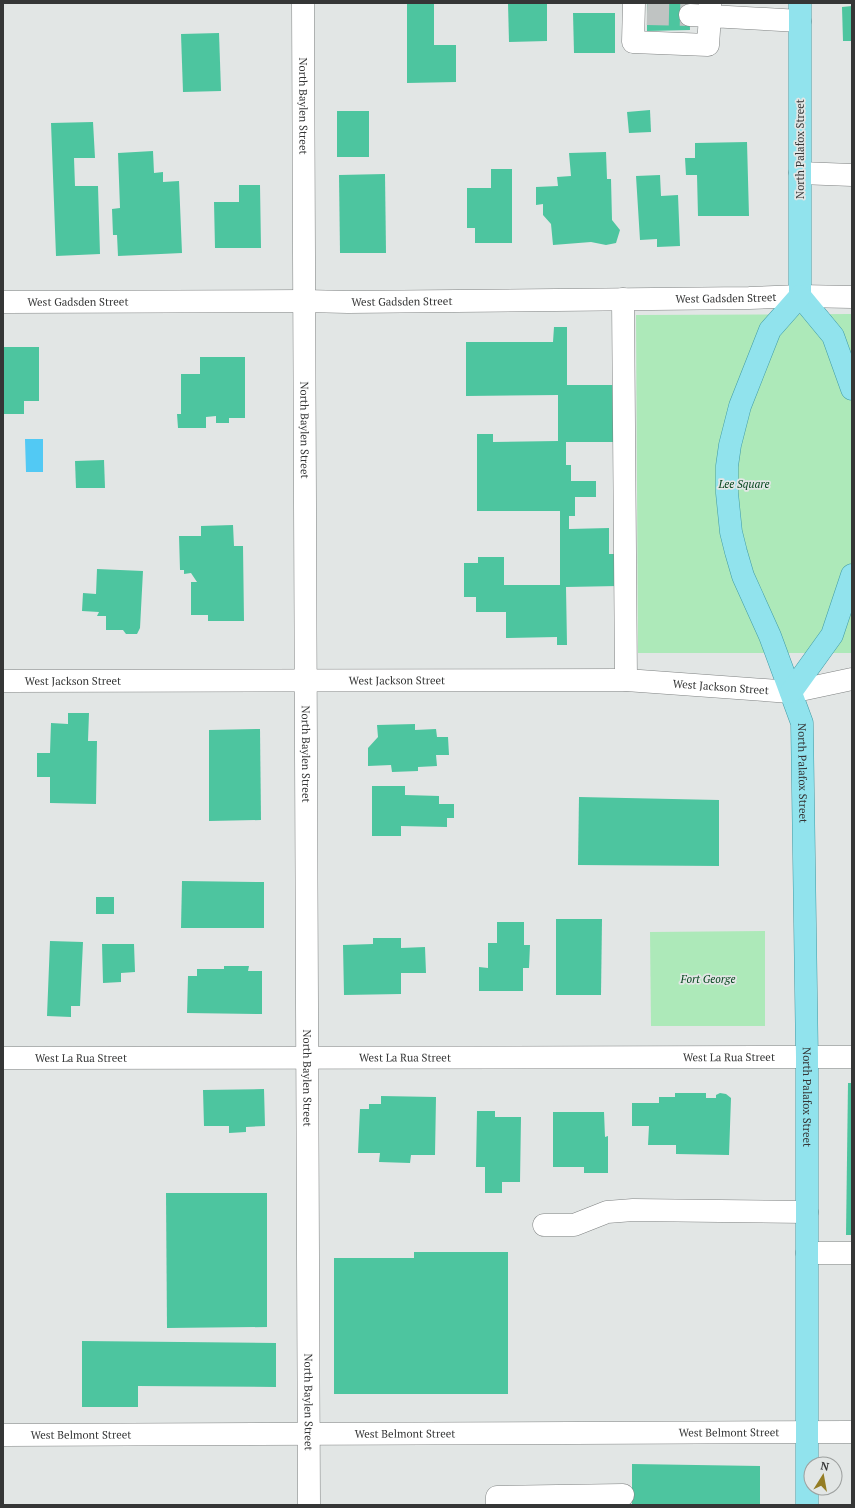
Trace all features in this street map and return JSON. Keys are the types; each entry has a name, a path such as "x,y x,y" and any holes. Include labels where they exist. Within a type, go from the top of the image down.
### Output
{"main road":[{"name":"North Palafox Street","path":"800,12 800,296 770,330 740,406 730,445 727,466 727,507 736,552 744,576 770,636 802,723 807,1057 807,1505"},
{"path":"800,296 833,336 852,389"},
{"path":"791,692 832,635 852,575"}],"street":[{"name":"North Baylen Street","path":"303,3 309,1505"},
{"path":"638,11 633,42 708,46 703,11 800,12"},
{"path":"800,173 852,175"},
{"name":"West Gadsden Street","path":"3,302 348,302 623,300 800,296 852,297"},
{"path":"623,300 626,680"},
{"name":"West Jackson Street","path":"3,681 626,680 791,692 852,679"},
{"name":"West La Rua Street","path":"3,1058 852,1057"},
{"path":"544,1224 574,1224 607,1212 633,1210 807,1212"},
{"path":"807,1253 852,1253"},
{"name":"West Belmont Street","path":"3,1435 852,1432"},
{"path":"497,1505 496,1497 623,1494"}],"green space":[{"name":"Lee Square","path":"852,314 852,653 638,653 636,315"},
{"name":"Fort George","path":"765,931 765,1026 651,1026 650,932"}],"water":[{"path":"25,439 43,439 43,472 26,472"}],"building":[{"path":"407,3 434,3 434,45 456,45 456,82 407,83"},
{"path":"508,3 547,3 547,41 509,42"},
{"path":"647,3 689,3 690,30 647,31"},
{"path":"852,6 852,41 843,41 842,7"},
{"path":"573,13 615,13 615,53 574,53"},
{"path":"219,33 221,91 183,92 181,34"},
{"path":"650,110 651,132 629,133 627,112"},
{"path":"337,111 369,111 369,157 337,157"},
{"path":"93,122 95,158 74,158 75,186 98,186 100,254 56,256 51,123"},
{"path":"747,142 749,216 698,216 697,175 686,175 685,158 695,158 695,143"},
{"path":"153,151 154,173 163,172 163,182 179,181 182,253 118,256 117,235 113,235 112,209 120,208 118,153"},
{"path":"606,152 607,179 611,179 612,220 620,230 616,243 606,245 591,242 553,245 551,224 543,215 543,204 536,205 536,187 558,186 557,177 571,176 569,153"},
{"path":"491,169 512,169 512,243 475,243 475,228 467,228 467,188 491,188"},
{"path":"385,174 386,253 340,253 339,175"},
{"path":"660,175 661,196 678,195 680,246 657,247 657,239 640,240 636,176"},
{"path":"239,185 260,185 261,248 215,248 214,202 239,202"},
{"path":"554,327 567,327 567,385 617,385 617,442 566,442 566,465 571,465 571,481 596,481 596,497 575,497 575,516 569,516 569,529 609,528 609,554 618,554 618,586 566,587 567,645 557,645 557,637 506,638 506,612 476,612 476,597 464,597 464,563 478,563 478,557 504,557 504,585 560,585 560,511 477,511 477,434 493,434 493,442 558,441 558,395 466,396 466,342 553,342"},
{"path":"3,347 39,347 39,401 24,401 24,414 3,414"},
{"path":"200,357 245,357 245,418 229,418 229,423 216,423 216,416 206,417 206,428 178,428 177,414 181,414 181,374 200,374"},
{"path":"104,460 105,488 76,488 75,461"},
{"path":"233,525 234,546 243,546 244,621 208,621 208,615 191,615 191,582 197,582 191,573 184,574 184,570 180,570 179,536 201,536 201,526"},
{"path":"97,569 143,571 140,628 137,634 126,634 123,630 106,630 106,616 97,616 99,612 82,611 83,593 96,594"},
{"path":"68,713 89,713 88,741 97,741 96,804 50,803 50,777 37,777 37,753 50,753 51,723 68,724"},
{"path":"415,724 415,730 436,729 437,737 448,737 449,755 436,755 437,766 418,767 418,771 392,772 391,765 368,766 368,748 378,737 377,725"},
{"path":"260,729 261,820 209,821 209,730"},
{"path":"372,786 405,786 405,795 439,796 439,804 454,804 454,818 447,818 447,827 401,826 401,836 372,836"},
{"path":"579,797 719,800 719,866 578,865"},
{"path":"182,881 264,882 264,928 181,928"},
{"path":"96,897 114,897 114,914 96,914"},
{"path":"556,919 602,919 601,995 556,995"},
{"path":"497,922 524,922 524,945 530,945 529,968 523,968 523,991 479,991 479,967 488,968 488,943 497,943"},
{"path":"373,938 401,938 401,948 425,947 426,973 401,973 401,994 344,995 343,945 373,944"},
{"path":"50,941 83,942 80,1006 71,1006 71,1017 47,1016"},
{"path":"102,944 134,944 135,972 121,973 121,982 103,983"},
{"path":"224,966 249,966 248,971 262,971 262,1014 187,1013 188,976 197,976 197,969 224,969"},
{"path":"848,1083 852,1083 852,1235 846,1235"},
{"path":"264,1089 265,1126 246,1127 246,1132 229,1133 229,1126 204,1126 203,1090"},
{"path":"675,1093 706,1093 706,1098 716,1098 716,1095 720,1093 726,1094 731,1098 729,1155 676,1154 676,1145 648,1145 649,1126 632,1126 632,1103 659,1103 659,1097 675,1097"},
{"path":"381,1096 436,1097 435,1155 411,1155 410,1163 379,1162 380,1153 358,1153 360,1109 369,1109 369,1104 381,1104"},
{"path":"477,1111 495,1111 495,1117 521,1117 520,1182 502,1182 502,1193 485,1193 485,1167 476,1167"},
{"path":"553,1112 604,1112 605,1137 608,1136 608,1173 584,1173 584,1167 553,1167"},
{"path":"166,1193 267,1193 267,1327 167,1328"},
{"path":"414,1252 508,1252 508,1394 334,1394 334,1258 414,1258"},
{"path":"82,1341 276,1343 276,1387 138,1386 138,1407 82,1407"},
{"path":"632,1464 760,1466 760,1505 632,1505"}],"tunnel":[{"path":"647,14 690,15"}]}
